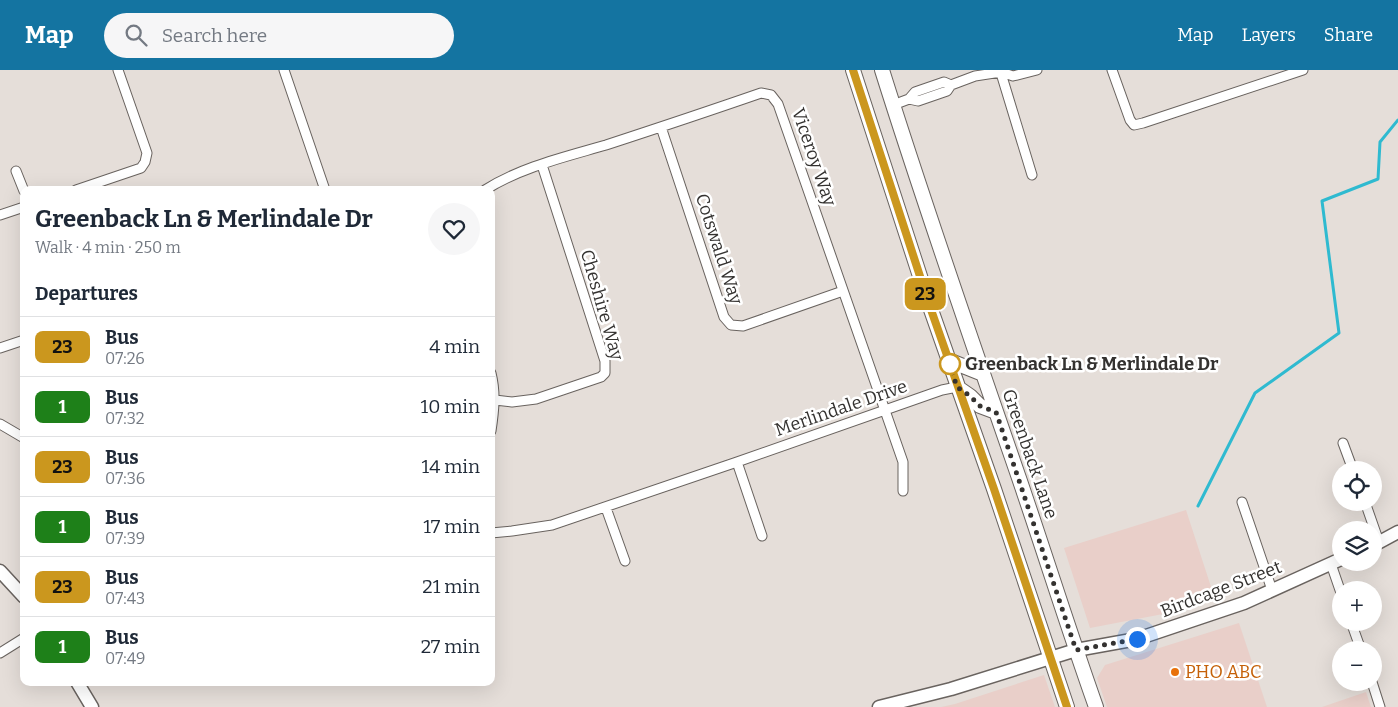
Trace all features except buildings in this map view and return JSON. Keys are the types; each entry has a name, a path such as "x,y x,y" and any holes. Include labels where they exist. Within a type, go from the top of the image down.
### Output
{"main road":[{"path":"853,70 891,192 1067,707"},
{"name":"Greenback Lane","path":"882,70 917,183 1096,707"},
{"path":"948,360 983,374"},
{"path":"957,387 980,406 996,412"}],"street":[{"path":"88,186 141,168 145,162 147,153 118,70"},
{"path":"284,70 324,186"},
{"path":"893,105 909,99 915,92 944,82 951,85 975,76 1000,71 1013,76 1037,70"},
{"path":"1112,70 1130,120 1134,125 1303,70"},
{"path":"1000,71 1032,174"},
{"name":"Viceroy Way","path":"491,186 502,179 542,165 761,93 771,95 778,104 904,462 903,492"},
{"name":"Cotswald Way","path":"661,127 724,317 731,325 743,326 843,291"},
{"name":"Cheshire Way","path":"495,400 512,402 536,400 602,378 605,373 605,361 542,165"},
{"path":"16,171 22,186"},
{"path":"0,215 20,208"},
{"path":"0,348 20,341"},
{"name":"Merlindale Drive","path":"495,533 512,532 552,525 606,508 942,390 957,387"},
{"path":"0,424 20,436"},
{"path":"1343,444 1350,461"},
{"path":"737,462 762,536"},
{"path":"1242,502 1272,590"},
{"path":"606,508 625,561"},
{"path":"1382,540 1398,532"},
{"name":"Birdcage Street","path":"879,707 951,689 1076,650 1137,639 1220,612 1332,564"},
{"path":"0,571 20,593"},
{"path":"0,653 20,640"},
{"path":"79,686 92,707"},
{"path":"1375,691 1380,707"}],"shaded area":[{"path":"1186,510 1214,596 1163,614 1090,628 1064,548"},
{"path":"1239,623 1267,707 1107,707 1097,678 1105,665"},
{"path":"1044,675 1055,707 941,707 955,704"},
{"path":"1366,692 1371,707 1322,707"}],"waterway":[{"path":"1198,506 1255,393 1339,333 1322,201 1378,179 1380,142 1398,120"}],"bus line":[{"name":"23","path":"853,70 891,192 1067,707"}],"place":[{"name":"Greenback Ln & Merlindale Dr","path":"950,364"},
{"name":"PHO ABC","path":"1175,672"}],"route":[{"path":"950,364 948,360 957,387 966,392 980,406 996,412 1076,650 1137,639"}]}
